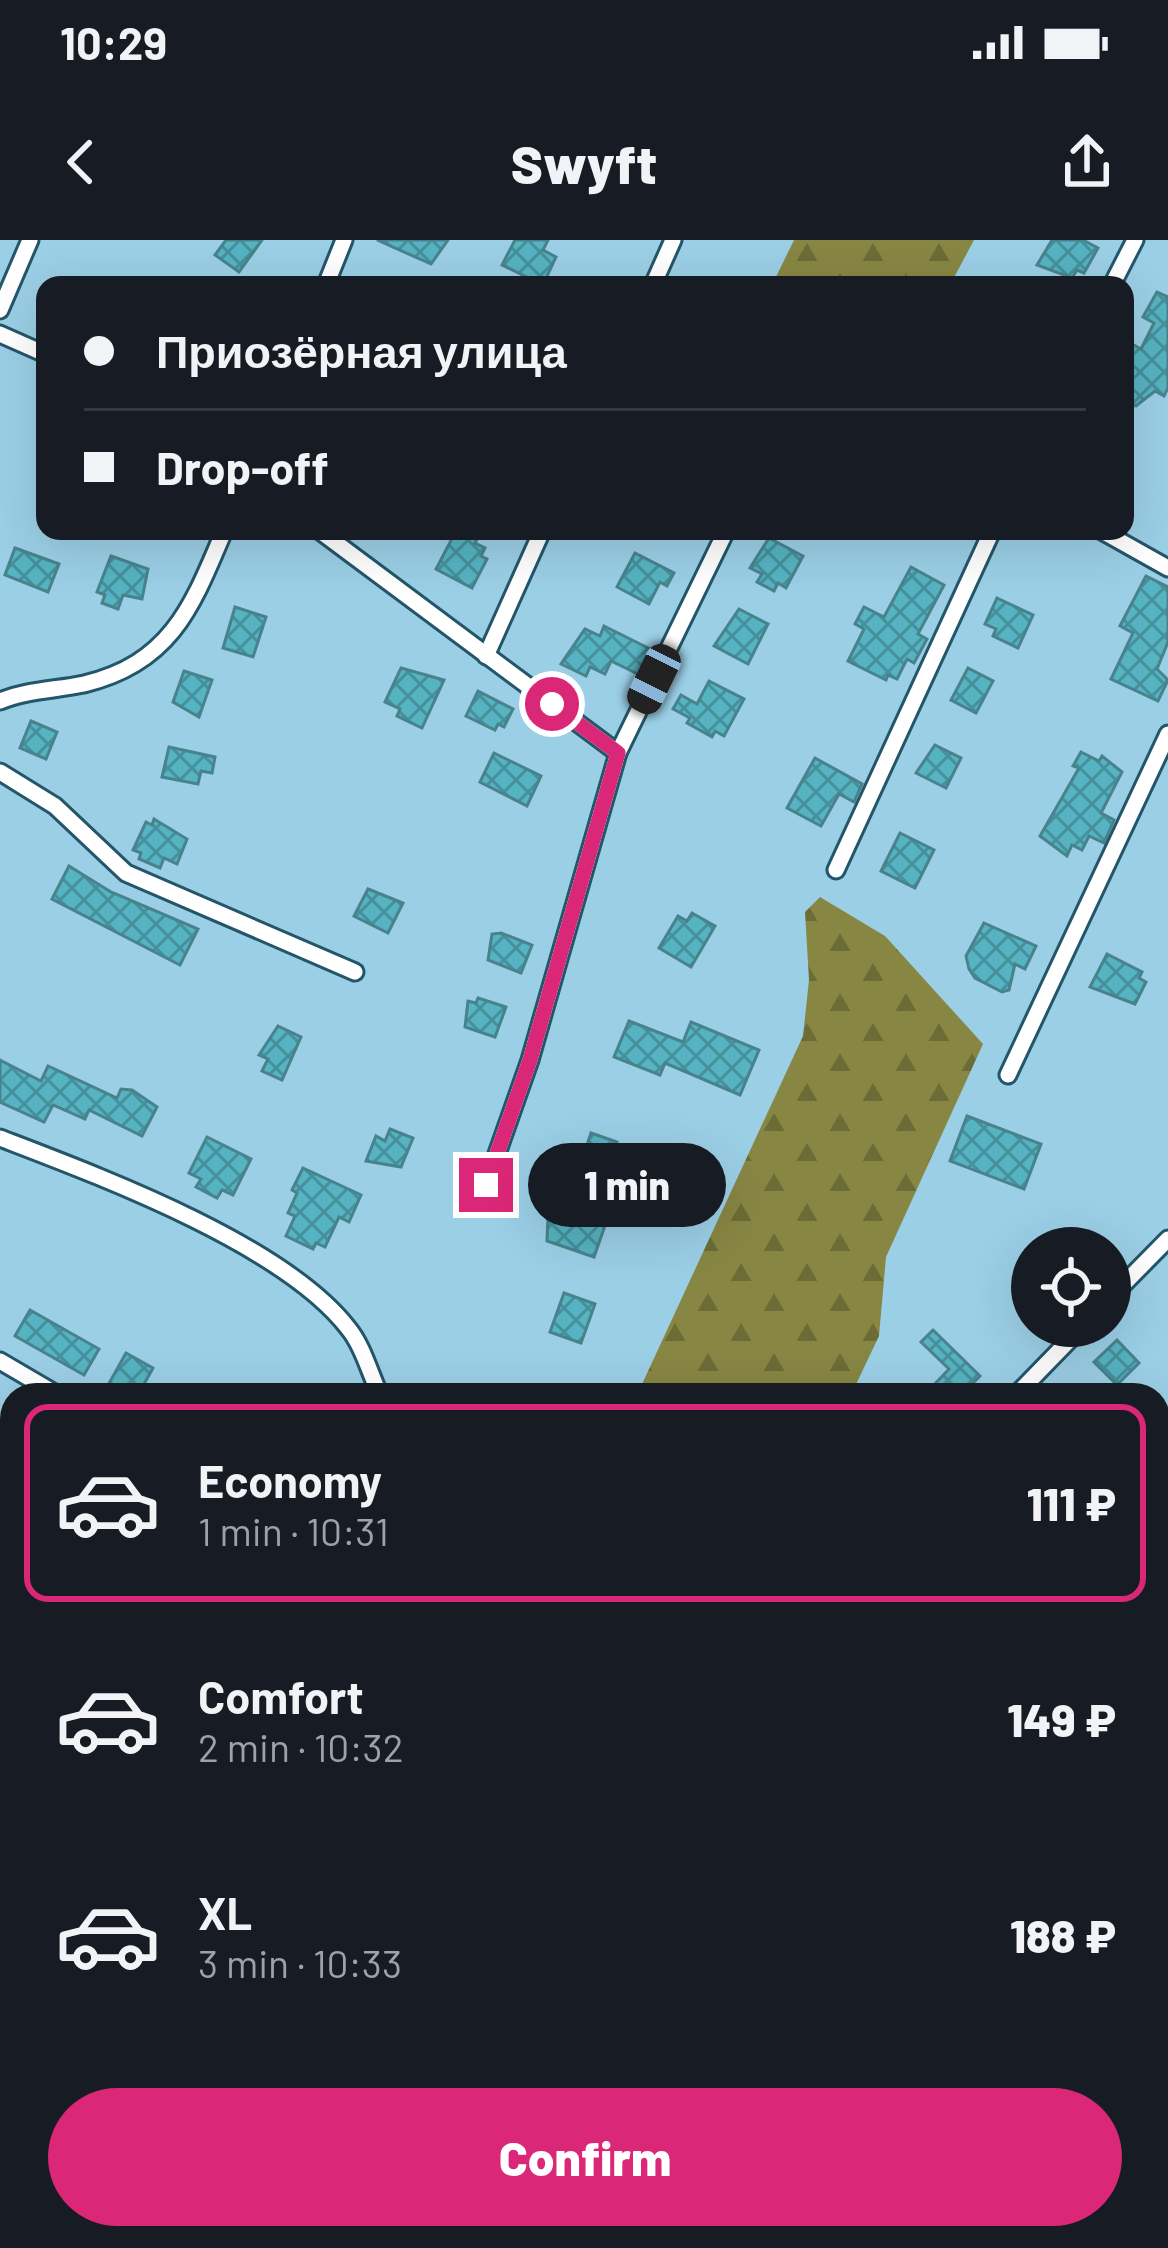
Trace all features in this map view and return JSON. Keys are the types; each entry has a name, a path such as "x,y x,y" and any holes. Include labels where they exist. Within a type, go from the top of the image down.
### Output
{"street":[{"path":"0,310 30,240"},
{"path":"330,276 344,240"},
{"path":"657,276 673,240"},
{"path":"1117,276 1135,240"},
{"path":"0,334 36,350"},
{"path":"0,701 82,684 146,660 180,623 220,540"},
{"path":"332,540 618,753"},
{"path":"485,656 538,540"},
{"path":"486,1185 530,1060 618,753 722,540"},
{"path":"836,870 988,540"},
{"path":"1118,540 1168,568"},
{"path":"1008,1076 1168,734"},
{"path":"0,772 55,806 126,872 355,972"},
{"path":"0,1138 122,1185 195,1221 328,1304 352,1332 375,1383"},
{"path":"1131,1276 1168,1238"},
{"path":"1028,1383 1063,1347"},
{"path":"0,1361 38,1383"}],"green space":[{"path":"794,240 974,240 955,276 776,276"},
{"path":"820,897 885,936 983,1044 886,1257 879,1336 857,1383 643,1383 803,1036 809,980 805,912"}],"building":[{"path":"226,240 262,240 239,272 215,255"},
{"path":"377,240 448,240 431,264"},
{"path":"515,240 548,240 543,250 556,257 547,276 525,276 502,265"},
{"path":"1052,240 1083,240 1098,248 1084,273 1077,270 1073,276 1037,265"},
{"path":"1157,292 1168,297 1168,388 1164,396 1155,391 1136,406 1134,345 1141,349 1154,323 1143,317"},
{"path":"451,540 476,540 485,548 481,556 487,559 472,588 436,569"},
{"path":"768,540 803,556 786,588 778,583 774,591 757,582 762,574 750,568"},
{"path":"15,548 59,564 48,592 5,575"},
{"path":"635,553 674,573 667,586 660,582 649,604 617,587"},
{"path":"111,556 148,569 142,599 123,595 118,609 102,603 105,595 97,592"},
{"path":"911,567 944,585 918,634 927,639 914,663 907,659 897,679 888,675 886,680 848,661 864,629 855,624 864,607 884,617"},
{"path":"1146,576 1168,587 1168,642 1157,669 1168,680 1158,701 1111,679 1133,633 1120,626"},
{"path":"997,598 1033,615 1018,648 993,636 996,629 985,624"},
{"path":"235,607 266,617 253,657 223,648"},
{"path":"739,609 768,624 748,664 714,646"},
{"path":"604,626 654,651 642,676 611,661 605,674 590,667 586,676 561,664 585,629 600,636"},
{"path":"401,668 444,680 422,728 397,716 400,709 385,702"},
{"path":"968,668 993,681 976,713 951,700"},
{"path":"184,671 212,680 199,717 173,702"},
{"path":"709,681 744,699 724,736 715,731 712,737 673,709 681,695 697,704"},
{"path":"478,691 513,709 504,727 498,724 495,730 466,716"},
{"path":"31,721 57,732 46,759 20,748"},
{"path":"935,745 961,758 946,788 916,773"},
{"path":"169,747 215,757 212,773 201,771 198,784 162,777"},
{"path":"1081,752 1099,761 1102,756 1122,772 1101,813 1114,820 1104,843 1089,836 1082,850 1072,845 1067,856 1040,836 1079,768 1073,766"},
{"path":"494,753 541,776 527,806 480,782"},
{"path":"815,758 862,784 854,802 839,794 821,826 787,808"},
{"path":"154,819 187,839 177,864 164,858 160,868 139,859 141,853 133,850 146,822 152,825"},
{"path":"900,833 934,850 915,888 881,871"},
{"path":"69,866 111,892 198,929 180,965 52,899"},
{"path":"368,889 403,903 388,933 354,916"},
{"path":"692,913 715,926 691,967 659,948 678,916 687,921"},
{"path":"984,923 1036,946 1025,969 1015,964 1009,990 1002,992 975,978 969,969 966,956"},
{"path":"492,934 532,945 521,973 488,960"},
{"path":"1107,954 1142,972 1139,978 1146,982 1135,1004 1090,987"},
{"path":"478,998 506,1007 495,1037 465,1027 468,1001 476,1003"},
{"path":"629,1021 683,1042 691,1022 759,1050 740,1095 665,1063 660,1075 614,1057"},
{"path":"278,1026 301,1037 282,1080 262,1071 268,1059 259,1055"},
{"path":"0,1060 41,1081 48,1066 117,1098 121,1089 132,1090 157,1107 142,1136 89,1110 85,1119 53,1105 44,1122 0,1102"},
{"path":"967,1116 1041,1144 1024,1189 950,1161"},
{"path":"390,1129 413,1138 401,1167 366,1161 376,1136 385,1141"},
{"path":"591,1133 617,1142 615,1151 620,1153 614,1174 581,1163"},
{"path":"207,1137 251,1159 233,1195 222,1190 217,1198 196,1187 201,1179 189,1173"},
{"path":"303,1168 361,1195 349,1222 339,1217 325,1247 316,1243 313,1249 286,1236 295,1216 288,1213 297,1193 292,1190"},
{"path":"562,1204 607,1220 594,1257 547,1241 548,1217 557,1220"},
{"path":"564,1293 595,1304 581,1343 550,1332"},
{"path":"30,1310 99,1349 84,1375 15,1336"},
{"path":"933,1330 980,1376 973,1383 936,1383 949,1369 921,1342"},
{"path":"1110,1347 1124,1347 1139,1363 1115,1383 1094,1362"},
{"path":"126,1353 153,1368 145,1383 109,1383"}],"route":[{"path":"486,1185 530,1060 618,753 552,704"}]}
